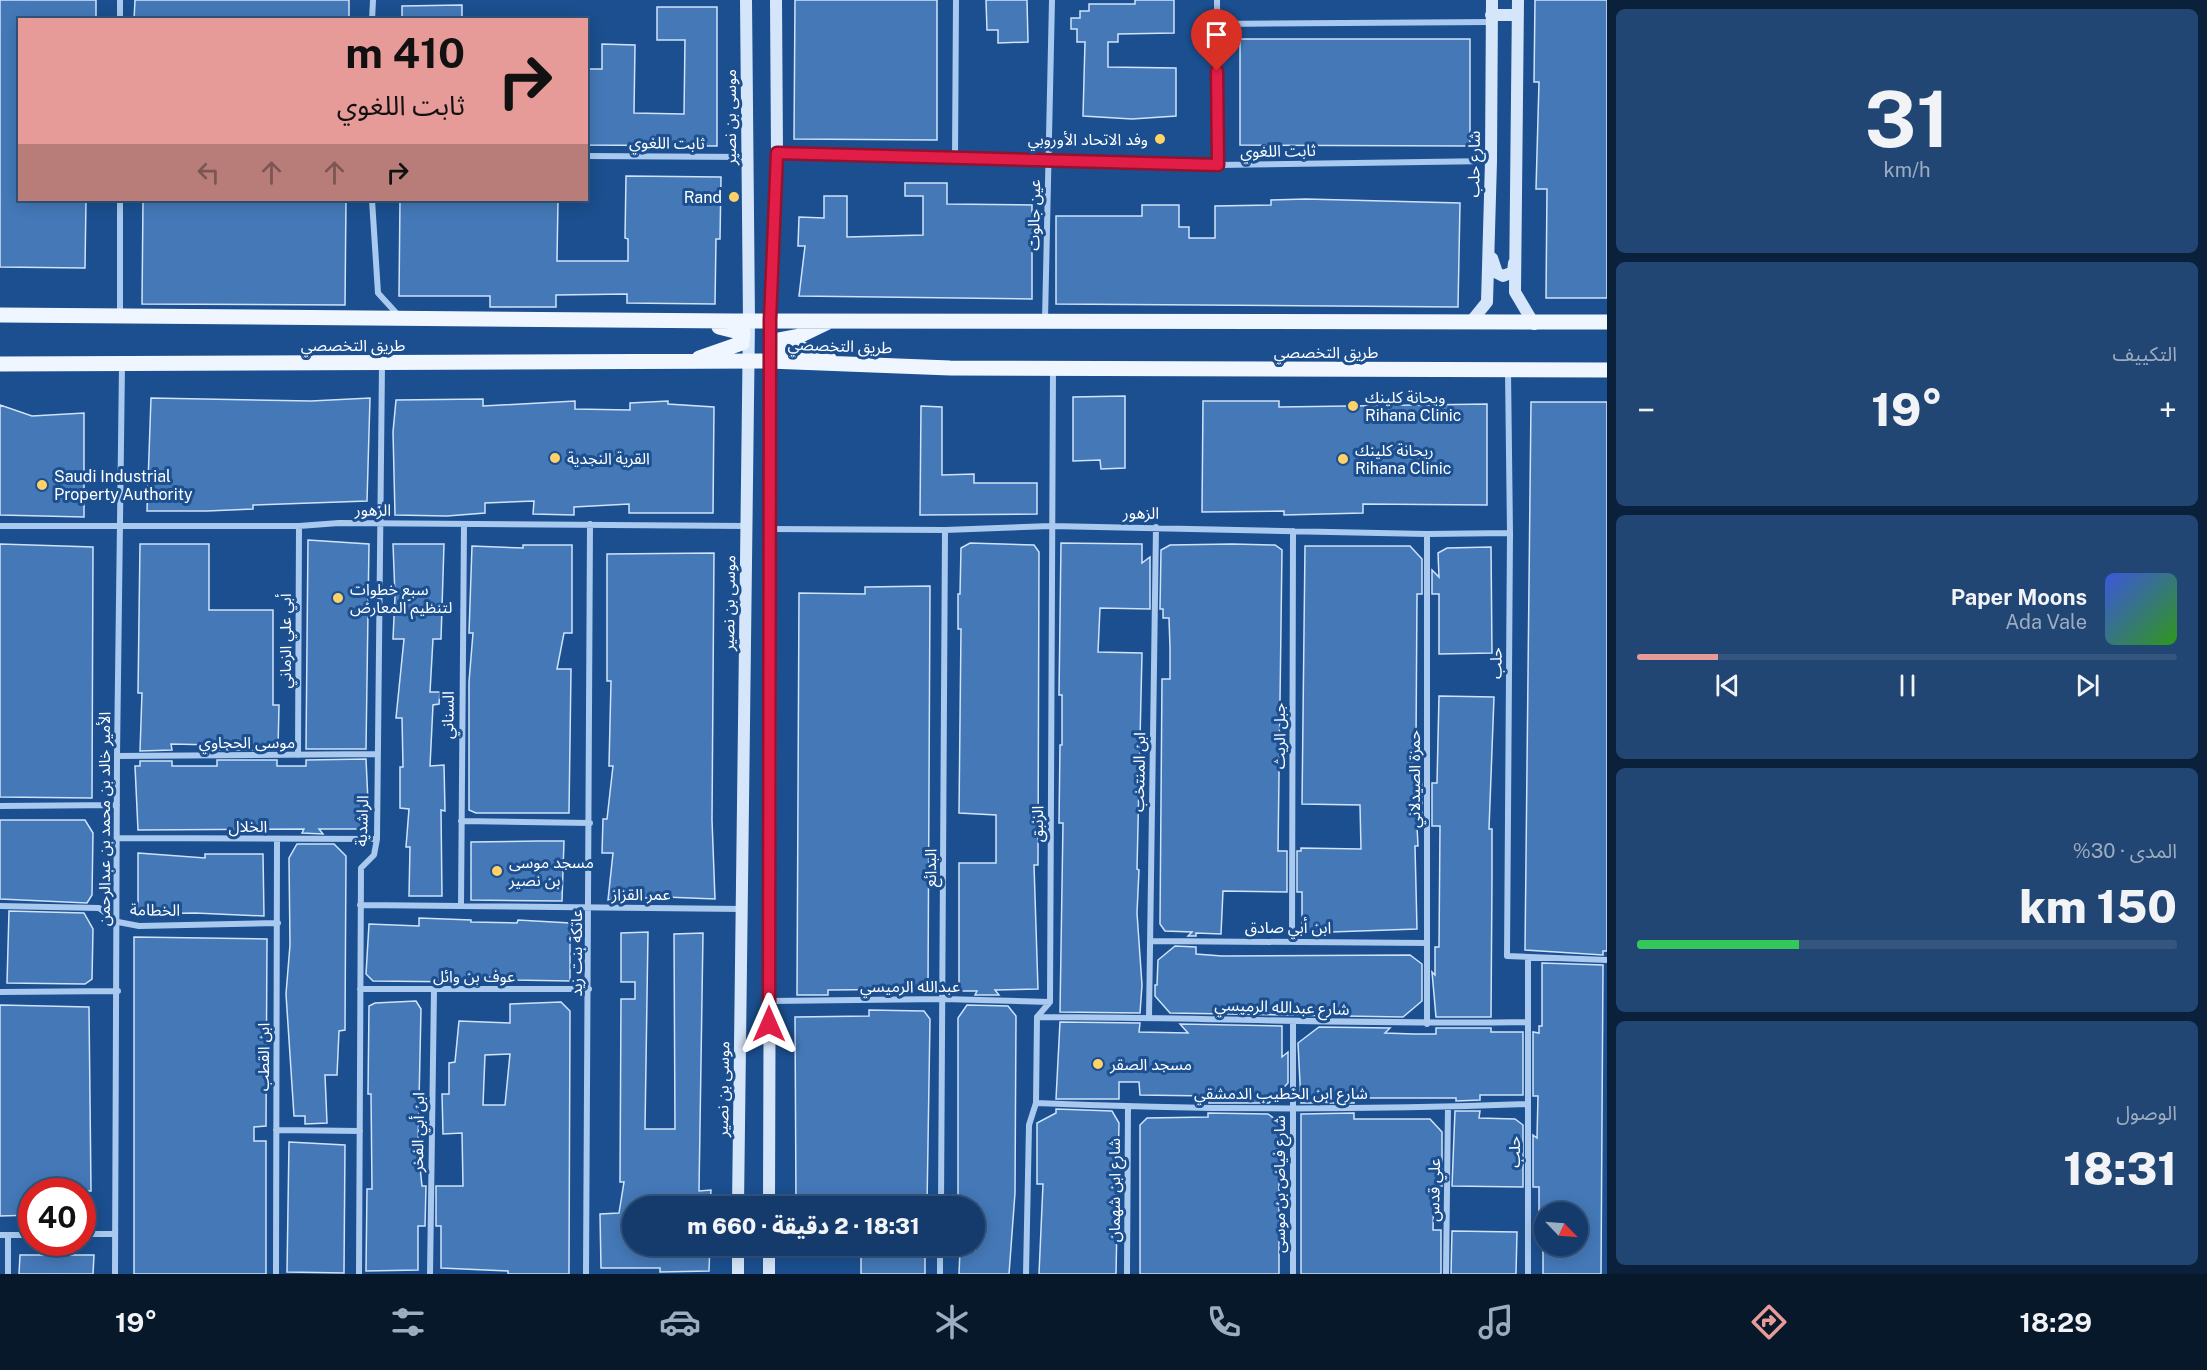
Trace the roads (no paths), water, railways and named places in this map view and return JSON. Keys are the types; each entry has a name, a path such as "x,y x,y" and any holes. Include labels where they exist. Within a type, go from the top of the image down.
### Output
{"main road":[{"name":"طريق التخصصي","path":"0,315 689,321 1534,324 1607,322"},
{"path":"689,321 738,331 743,333 744,338 742,344 690,361"},
{"path":"831,321 799,336 778,340 775,345 805,350 837,363"},
{"name":"طريق التخصصي","path":"0,364 769,361 950,368 1607,370"}],"street":[{"path":"120,0 120,18"},
{"path":"372,18 373,0"},
{"name":"موسى بن نصير","path":"738,1196 749,321 746,0"},
{"path":"769,1196 771,529 769,361 770,285 777,153 776,0"},
{"path":"955,158 956,0"},
{"name":"عين جالوت","path":"1045,322 1052,0"},
{"path":"1217,0 1218,165"},
{"name":"شارع حلب","path":"1470,323 1487,302 1492,0"},
{"path":"1518,0 1515,292 1534,324"},
{"path":"1216,24 1491,18 1518,15"},
{"name":"ثابت اللغوي","path":"777,153 1218,165 1491,161"},
{"name":"ثابت اللغوي","path":"588,156 746,157"},
{"path":"120,201 120,316"},
{"path":"372,201 378,293 399,317"},
{"path":"1489,245 1497,273 1503,276 1512,272 1516,245"},
{"path":"748,290 752,307 759,309 768,303 770,285"},
{"name":"الراشدية","path":"359,1274 360,905 361,868 374,855 377,839 382,363"},
{"name":"الأمير خالد بن محمد بن عبدالرحمن","path":"115,1274 118,991 117,756 122,364"},
{"name":"الزنبق","path":"1050,1002 1053,368"},
{"name":"حلب","path":"1508,371 1510,533 1507,956 1528,957 1528,1274"},
{"path":"748,392 753,378 761,375 766,376 770,394"},
{"name":"الزهور","path":"0,526 299,526 317,523 746,526"},
{"name":"السناني","path":"461,906 464,525"},
{"name":"عاتكة بنت زيد","path":"586,1274 590,907 590,525"},
{"name":"أبي علي الزماني","path":"298,755 299,526"},
{"name":"الزهور","path":"771,529 945,530 1051,526 1427,534 1510,533"},
{"name":"ابن المنتخب","path":"1149,1017 1156,527"},
{"name":"البدائع","path":"941,1196 945,530"},
{"name":"جبل الريث","path":"1292,940 1293,531"},
{"name":"حمزة الصيدلاني","path":"1427,534 1427,1024"},
{"name":"موسى الحجاوي","path":"117,756 377,754"},
{"path":"0,807 117,805"},
{"path":"461,821 590,823"},
{"name":"الخلال","path":"118,838 377,839"},
{"name":"ابن القطب","path":"276,1274 277,839"},
{"name":"عمر القزاز","path":"360,905 742,909"},
{"name":"الخطامة","path":"0,906 99,908 118,922 139,926 278,923"},
{"name":"ابن أبي صادق","path":"1150,941 1292,940 1427,943"},
{"path":"1528,957 1607,960"},
{"name":"عوف بن وائل","path":"360,989 589,989"},
{"name":"ابن أبي الفخر","path":"430,1274 434,990"},
{"path":"0,992 118,991"},
{"name":"عبدالله الرميسي","path":"770,1001 943,999 1050,1002"},
{"path":"1026,1274 1029,1125 1036,1103 1037,1017 1050,1002"},
{"name":"شارع عبدالله الرميسي","path":"1037,1017 1149,1017 1427,1024 1527,1022"},
{"name":"شارع فياض بن موسى","path":"1293,1021 1293,1274"},
{"name":"شارع ابن الخطيب الدمشقي","path":"1036,1103 1128,1107 1448,1107 1527,1104"},
{"name":"شارع ابن شهمان","path":"1127,1274 1128,1107"},
{"name":"علي قدس","path":"1446,1274 1448,1107"},
{"path":"276,1130 360,1131"},
{"path":"96,1234 115,1234"},
{"path":"0,1235 18,1235"},
{"path":"8,1235 8,1274"},
{"path":"738,1256 738,1274"},
{"path":"769,1256 769,1274"},
{"path":"940,1256 940,1274"}],"place":[{"name":"وفد الاتحاد الأوروبي","path":"1160,139"},
{"name":"Rand","path":"734,197"},
{"name":"ويحانة كلينك Rihana Clinic","path":"1353,406"},
{"name":"القرية النجدية","path":"555,458"},
{"name":"ريحانة كلينك Rihana Clinic","path":"1343,459"},
{"name":"Saudi Industrial Property Authority","path":"42,485"},
{"name":"سبع خطوات لتنظيم المعارض","path":"338,598"},
{"name":"مسجد موسى بن نصير","path":"497,871"},
{"name":"مسجد الصقر","path":"1098,1064"}]}
